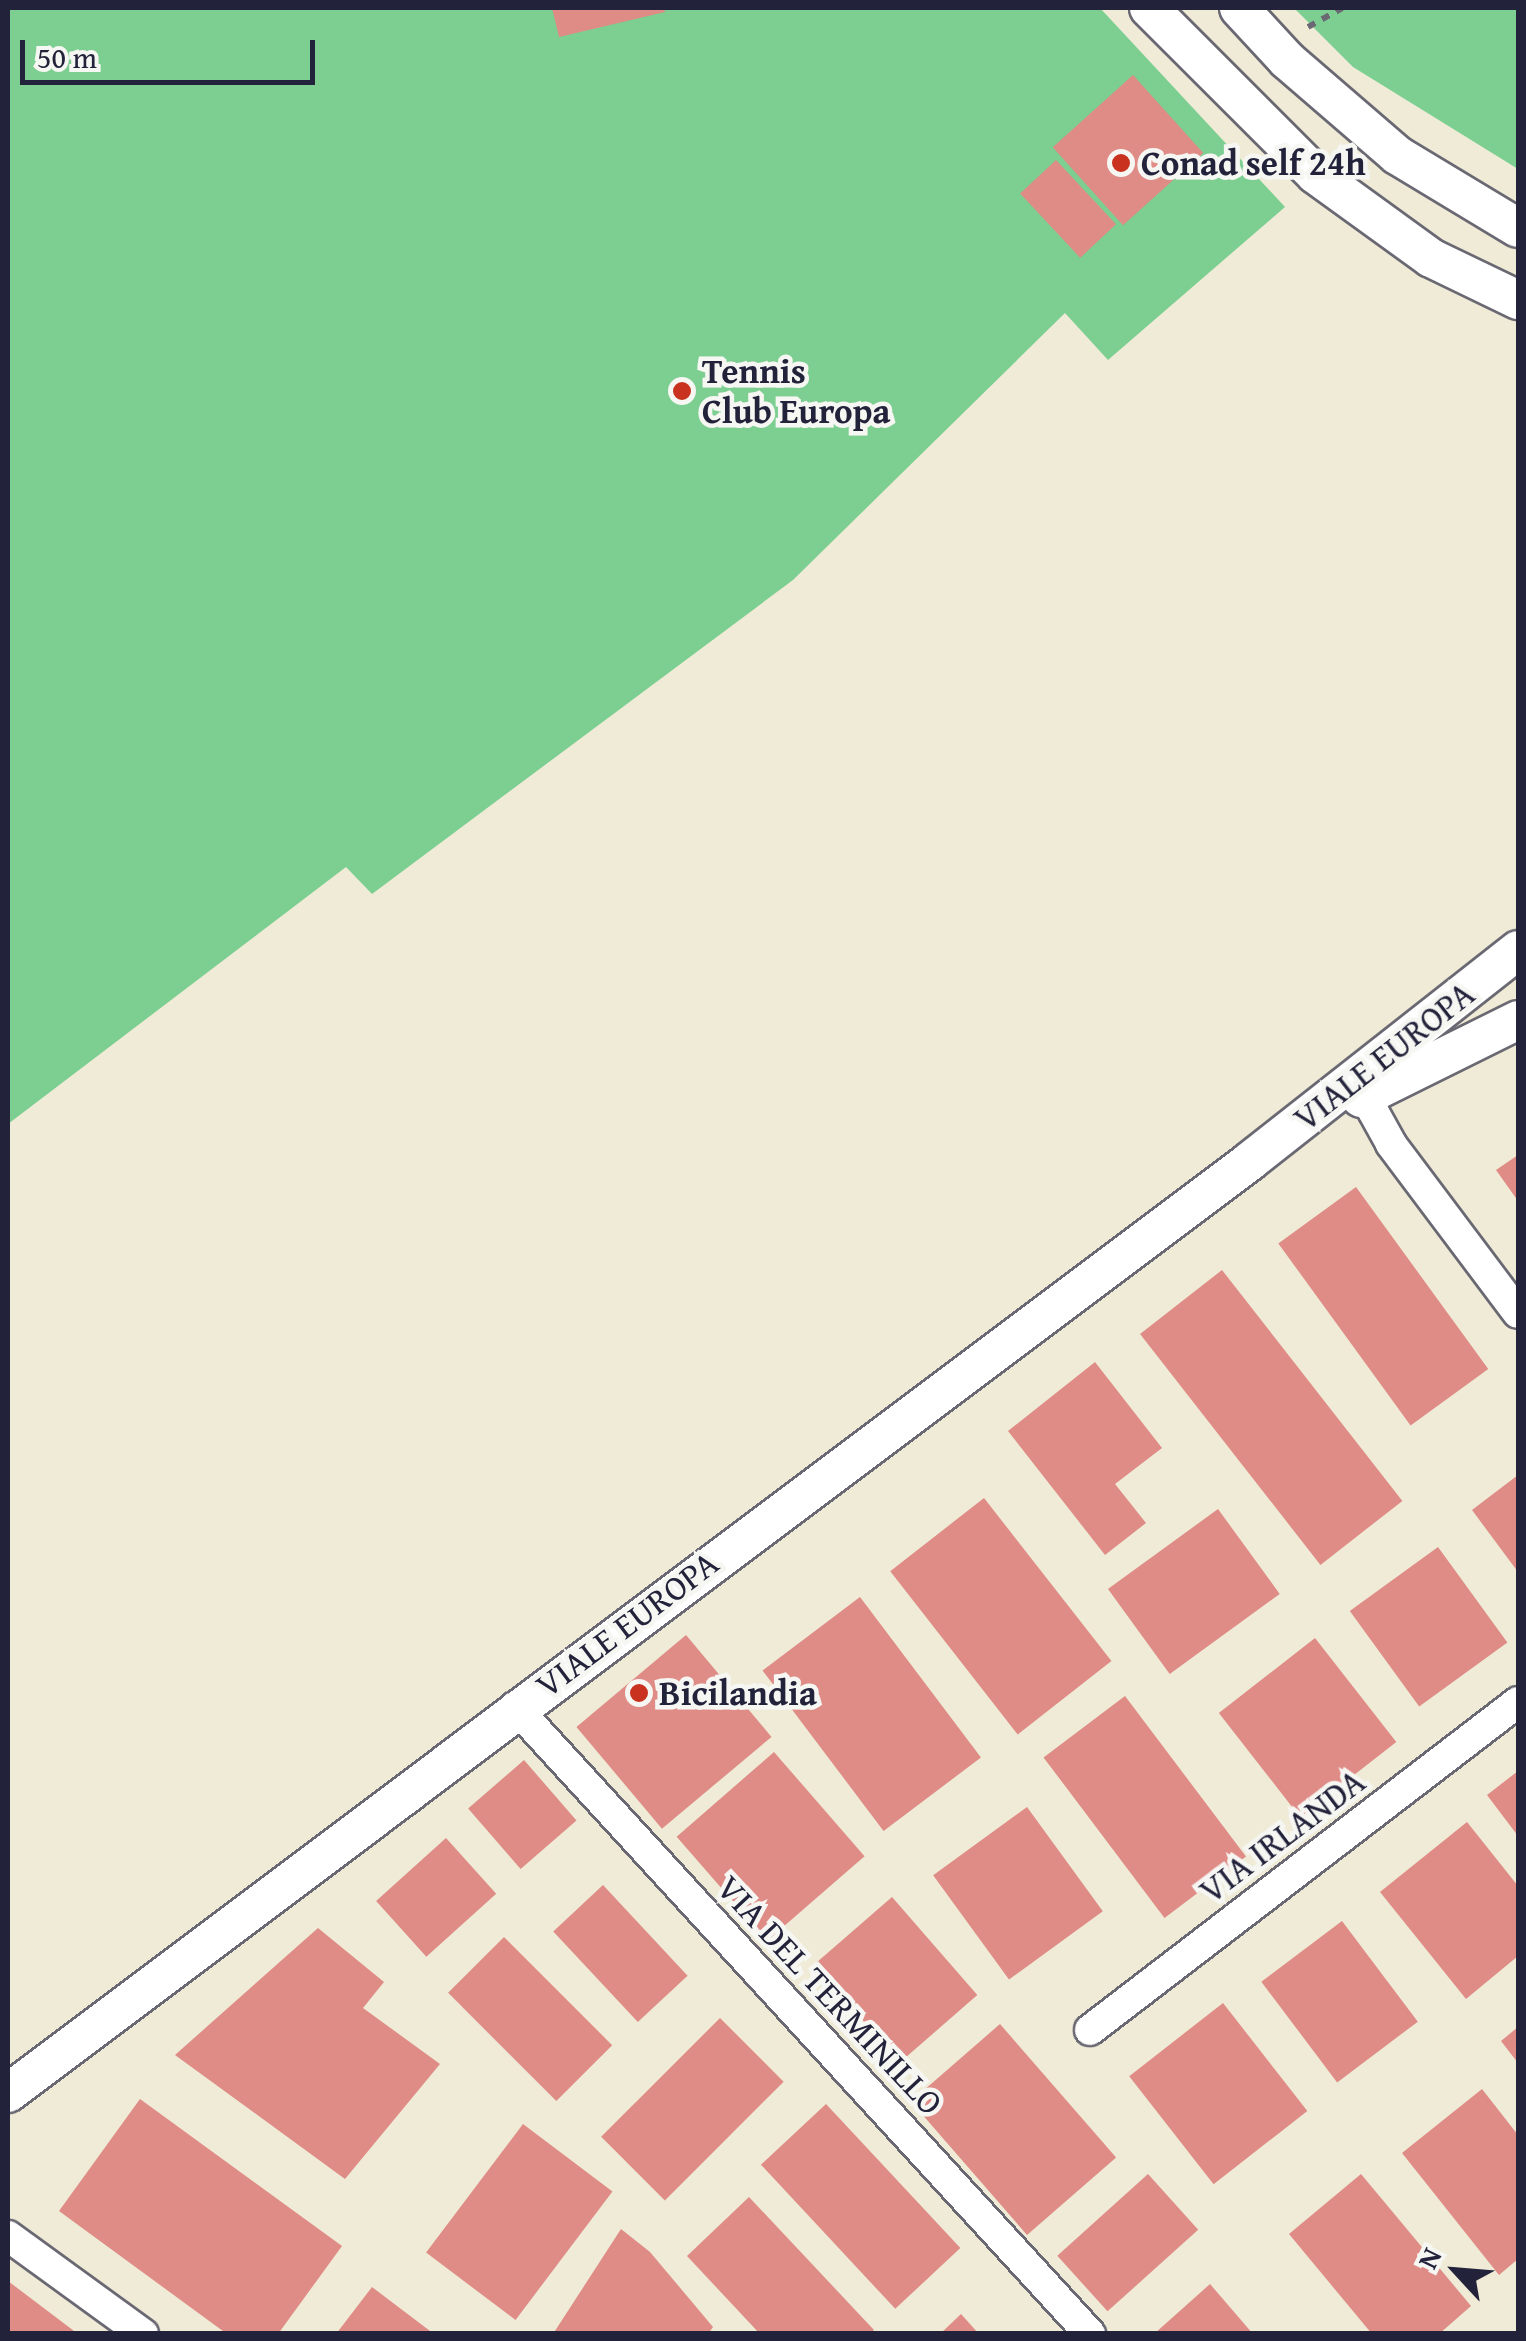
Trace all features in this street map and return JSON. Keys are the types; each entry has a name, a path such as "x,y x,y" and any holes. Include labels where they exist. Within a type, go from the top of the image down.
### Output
{"street":[{"path":"1150,8 1316,174 1430,258 1518,300"},
{"path":"1239,8 1287,60 1397,155 1518,228"},
{"name":"VIALE EUROPA","path":"8,2093 515,1707 1250,1161 1518,950"},
{"name":"VIALE EUROPA","path":"1250,1161 1370,1092 1518,1020"},
{"path":"1388,1053 1370,1092 1390,1144 1518,1313"},
{"name":"VIA IRLANDA","path":"1090,2030 1518,1702"},
{"name":"VIA DEL TERMINILLO","path":"515,1707 1090,2334"},
{"path":"8,2236 143,2334"}],"path":[{"path":"1302,31 1342,8"}],"green space":[{"path":"8,8 1100,8 1285,207 1108,360 1065,313 793,580 372,894 346,867 8,1124"},
{"path":"1294,8 1518,8 1518,169 1353,67"}],"building":[{"path":"552,8 664,8 665,12 559,37"},
{"path":"1133,75 1203,153 1123,225 1053,147"},
{"path":"1056,160 1116,224 1080,258 1020,193"},
{"path":"1518,1155 1518,1201 1496,1170"},
{"path":"1356,1187 1488,1369 1411,1425 1278,1243"},
{"path":"1222,1270 1402,1501 1320,1565 1140,1334"},
{"path":"1095,1362 1162,1448 1115,1484 1146,1523 1105,1555 1008,1431"},
{"path":"1518,1475 1518,1572 1472,1510"},
{"path":"984,1498 1111,1661 1018,1734 890,1571"},
{"path":"1218,1509 1280,1594 1170,1674 1108,1589"},
{"path":"1438,1547 1507,1642 1419,1707 1350,1611"},
{"path":"860,1597 981,1758 884,1831 763,1670"},
{"path":"686,1635 771,1737 662,1829 576,1727"},
{"path":"1315,1638 1396,1742 1300,1817 1219,1713"},
{"path":"1125,1696 1246,1857 1165,1918 1044,1757"},
{"path":"774,1752 865,1856 767,1941 677,1837"},
{"path":"524,1760 576,1820 521,1869 468,1809"},
{"path":"1518,1771 1518,1836 1487,1795"},
{"path":"1027,1807 1103,1911 1009,1980 933,1875"},
{"path":"1467,1822 1518,1886 1518,1956 1466,1999 1380,1892"},
{"path":"446,1838 496,1894 426,1957 376,1901"},
{"path":"603,1885 688,1976 638,2022 553,1931"},
{"path":"892,1897 977,1995 900,2063 814,1965"},
{"path":"1342,1921 1418,2022 1337,2082 1261,1982"},
{"path":"318,1928 384,1982 363,2008 440,2064 345,2179 175,2055"},
{"path":"504,1937 612,2045 556,2101 448,1993"},
{"path":"1223,2003 1307,2111 1214,2184 1129,2076"},
{"path":"720,2018 784,2082 665,2200 601,2137"},
{"path":"1000,2024 1116,2158 1027,2235 911,2101"},
{"path":"1518,2027 1518,2063 1501,2041"},
{"path":"1482,2089 1518,2135 1518,2259 1499,2275 1402,2153"},
{"path":"140,2099 342,2246 278,2334 227,2334 59,2211"},
{"path":"826,2104 960,2248 895,2309 761,2165"},
{"path":"523,2124 612,2191 516,2320 426,2253"},
{"path":"1148,2174 1198,2230 1108,2311 1057,2256"},
{"path":"1361,2174 1471,2306 1439,2334 1372,2334 1289,2234"},
{"path":"749,2197 874,2330 870,2334 760,2334 687,2256"},
{"path":"621,2229 650,2252 713,2327 708,2334 553,2334"},
{"path":"8,2281 78,2334 8,2334"},
{"path":"1210,2284 1253,2334 1154,2334"},
{"path":"372,2287 434,2334 336,2334"},
{"path":"961,2314 979,2334 940,2334"}],"place":[{"name":"Conad self 24h","path":"1121,163"},
{"name":"Tennis Club Europa","path":"682,391"},
{"name":"Bicilandia","path":"639,1693"}]}
